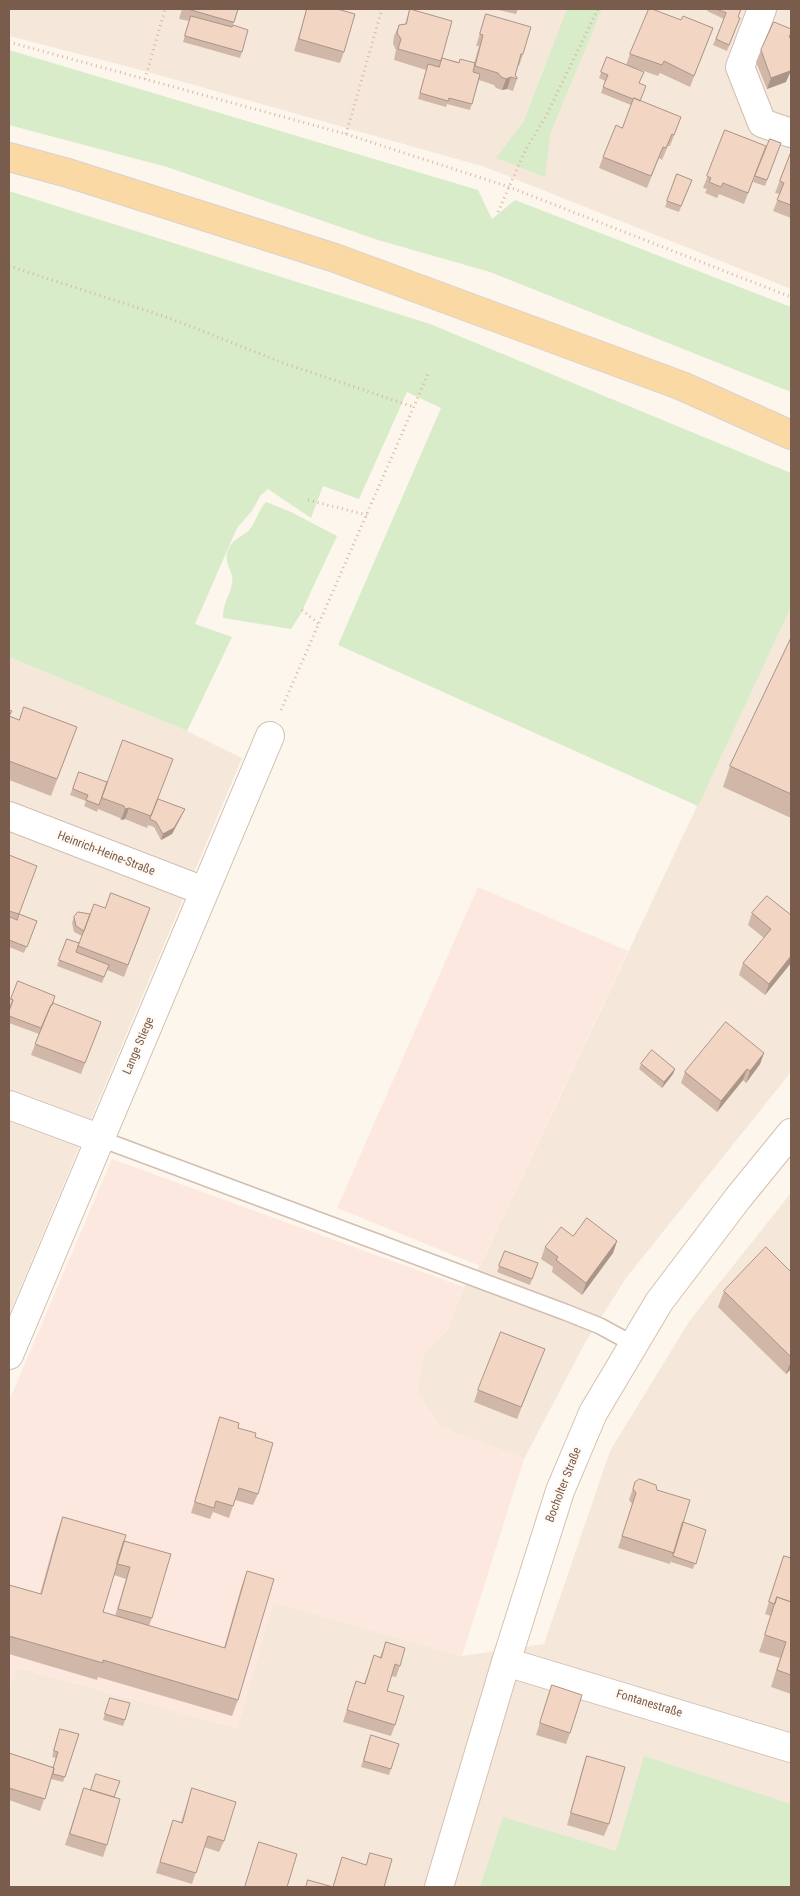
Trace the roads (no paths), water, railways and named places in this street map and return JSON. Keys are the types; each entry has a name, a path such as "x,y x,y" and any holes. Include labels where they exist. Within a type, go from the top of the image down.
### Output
{"main road":[{"path":"9,158 68,173 335,258 682,386 791,435"}],"street":[{"path":"762,9 740,67 762,123 791,134"},
{"name":"Lange Stiege","path":"9,1356 270,736"},
{"name":"Heinrich-Heine-Straße","path":"9,816 204,891"},
{"path":"9,1105 101,1139"},
{"name":"Bocholter Straße","path":"439,1887 506,1662 560,1491 593,1413 659,1302 738,1198 791,1133"},
{"name":"Fontanestraße","path":"506,1662 791,1748"}],"lane":[{"path":"101,1139 565,1312 600,1326 633,1344"}]}
